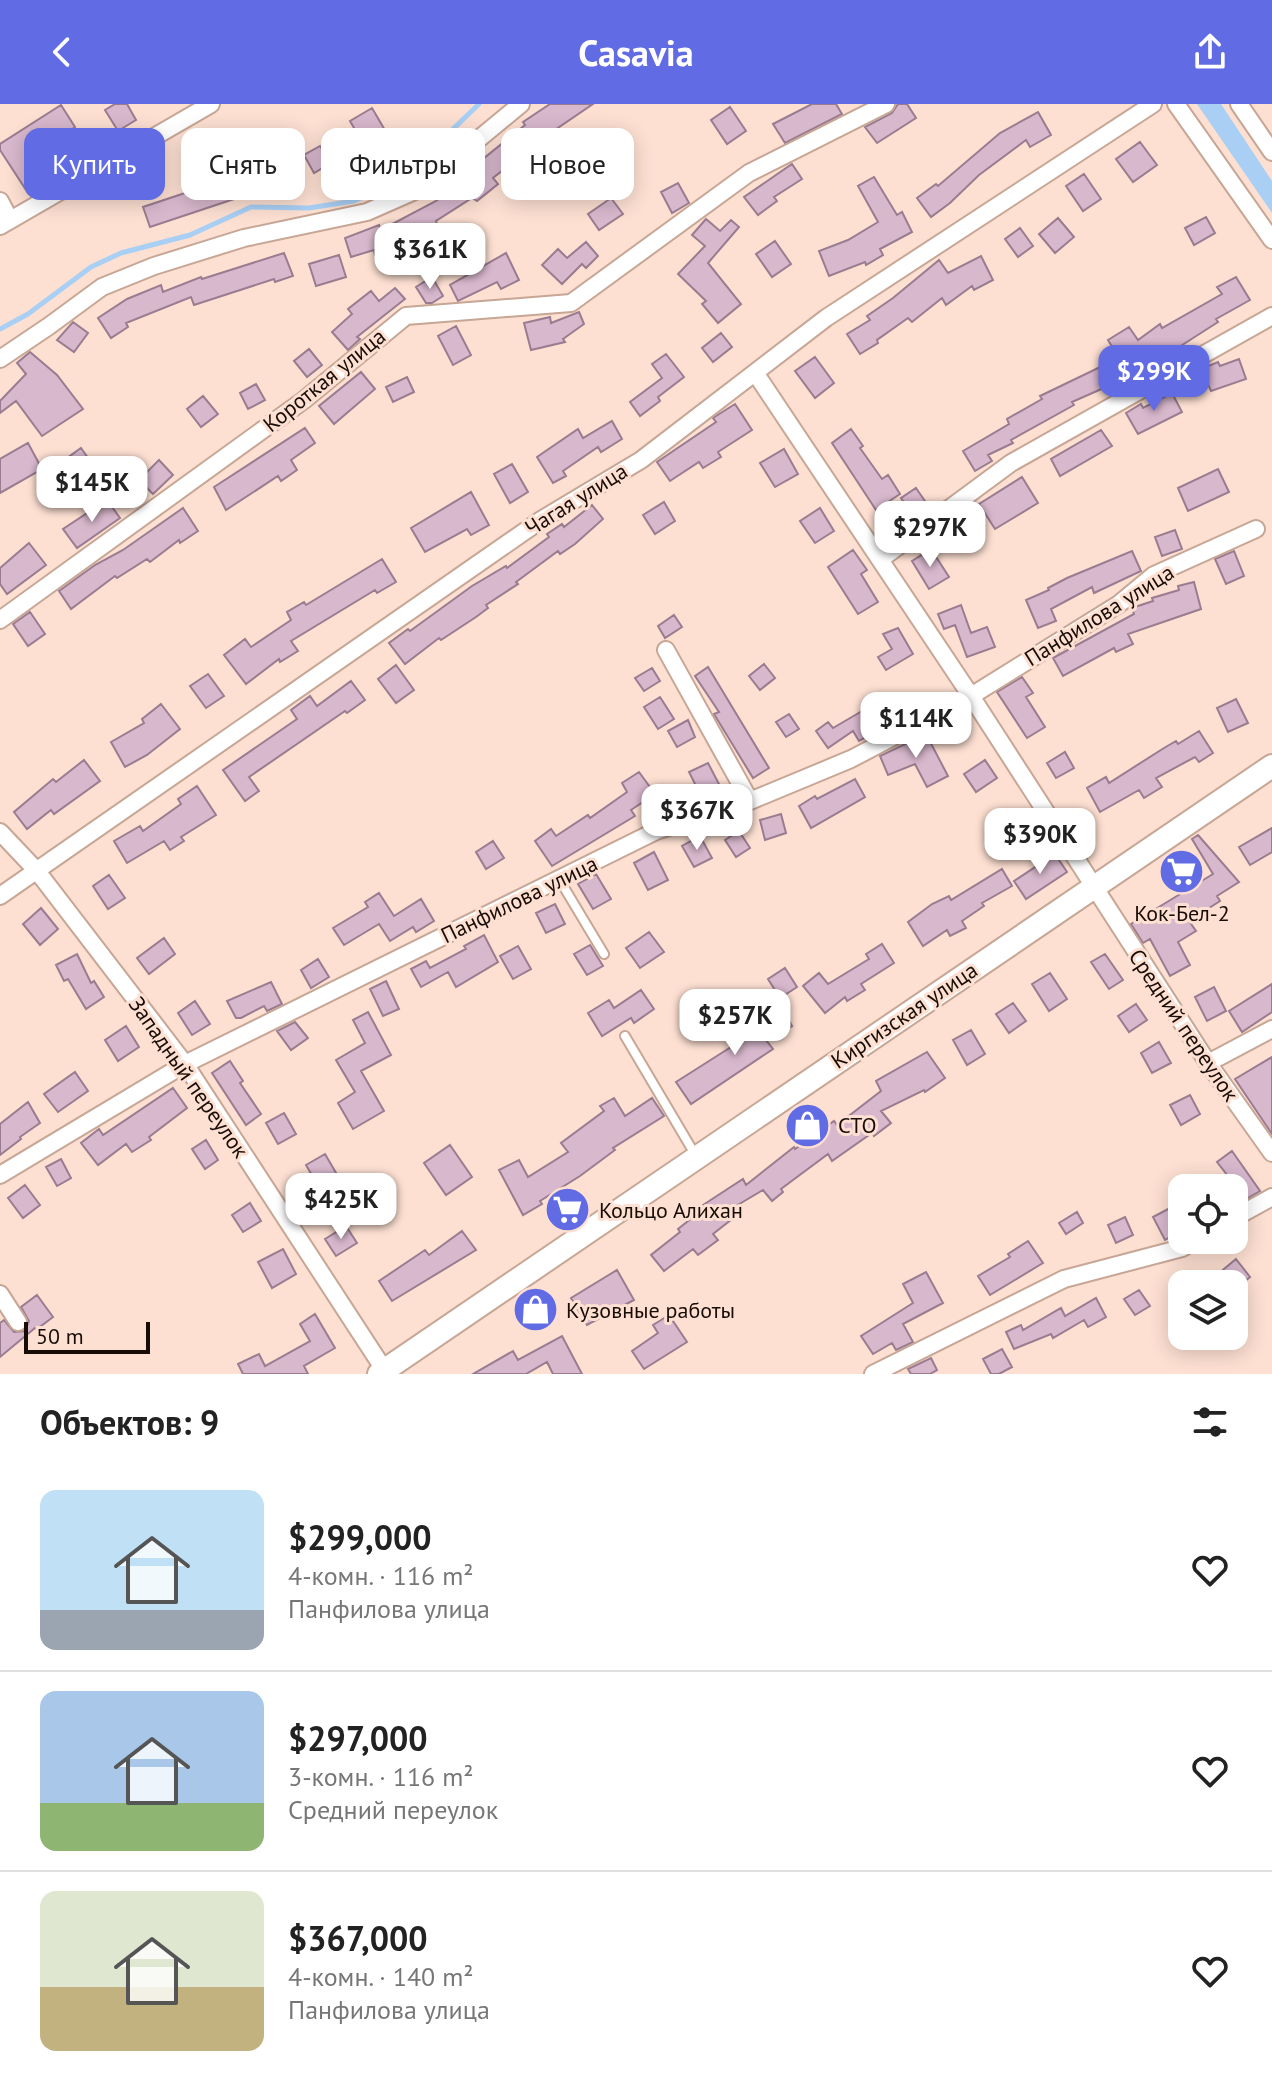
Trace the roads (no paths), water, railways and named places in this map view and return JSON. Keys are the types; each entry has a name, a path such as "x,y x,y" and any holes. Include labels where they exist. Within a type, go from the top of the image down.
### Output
{"main road":[{"name":"Киргизская улица","path":"384,1373 1272,766"}],"street":[{"path":"0,201 5,223 211,104"},
{"path":"0,359 102,287 154,266 244,238 367,212 417,190 521,104"},
{"name":"Короткая улица","path":"0,620 304,400 406,316 571,303 749,173 886,104"},
{"name":"Чагая улица","path":"0,896 541,520 641,460 826,318 1153,104"},
{"path":"1176,104 1272,240"},
{"path":"1239,104 1272,152"},
{"path":"881,559 1011,463 1272,316"},
{"name":"Средний переулок","path":"756,374 971,696 1208,1063 1272,1153"},
{"name":"Панфилова улица","path":"0,1175 185,1064 656,831 750,801 851,759 971,696 1119,604 1154,575 1256,529"},
{"path":"666,650 750,801"},
{"name":"Западный переулок","path":"0,832 37,871 185,1064 384,1373"},
{"path":"1208,1063 1272,1029"},
{"path":"1248,1210 1272,1197"},
{"path":"873,1374 1064,1279 1168,1252"},
{"path":"0,1294 18,1322"}],"lane":[{"path":"559,879 604,954"},
{"path":"625,1036 697,1157"}],"water":[{"path":"1197,104 1221,104 1272,181 1272,213"}],"waterway":[{"path":"0,329 28,314 91,267 121,253 190,235 251,207 309,208 354,201 398,182 479,104"}],"place":[{"name":"Кок-Бел-2","path":"1182,872"},
{"name":"СТО","path":"807,1125"},
{"name":"Кольцо Алихан","path":"568,1210"},
{"name":"Кузовные работы","path":"535,1310"}]}
